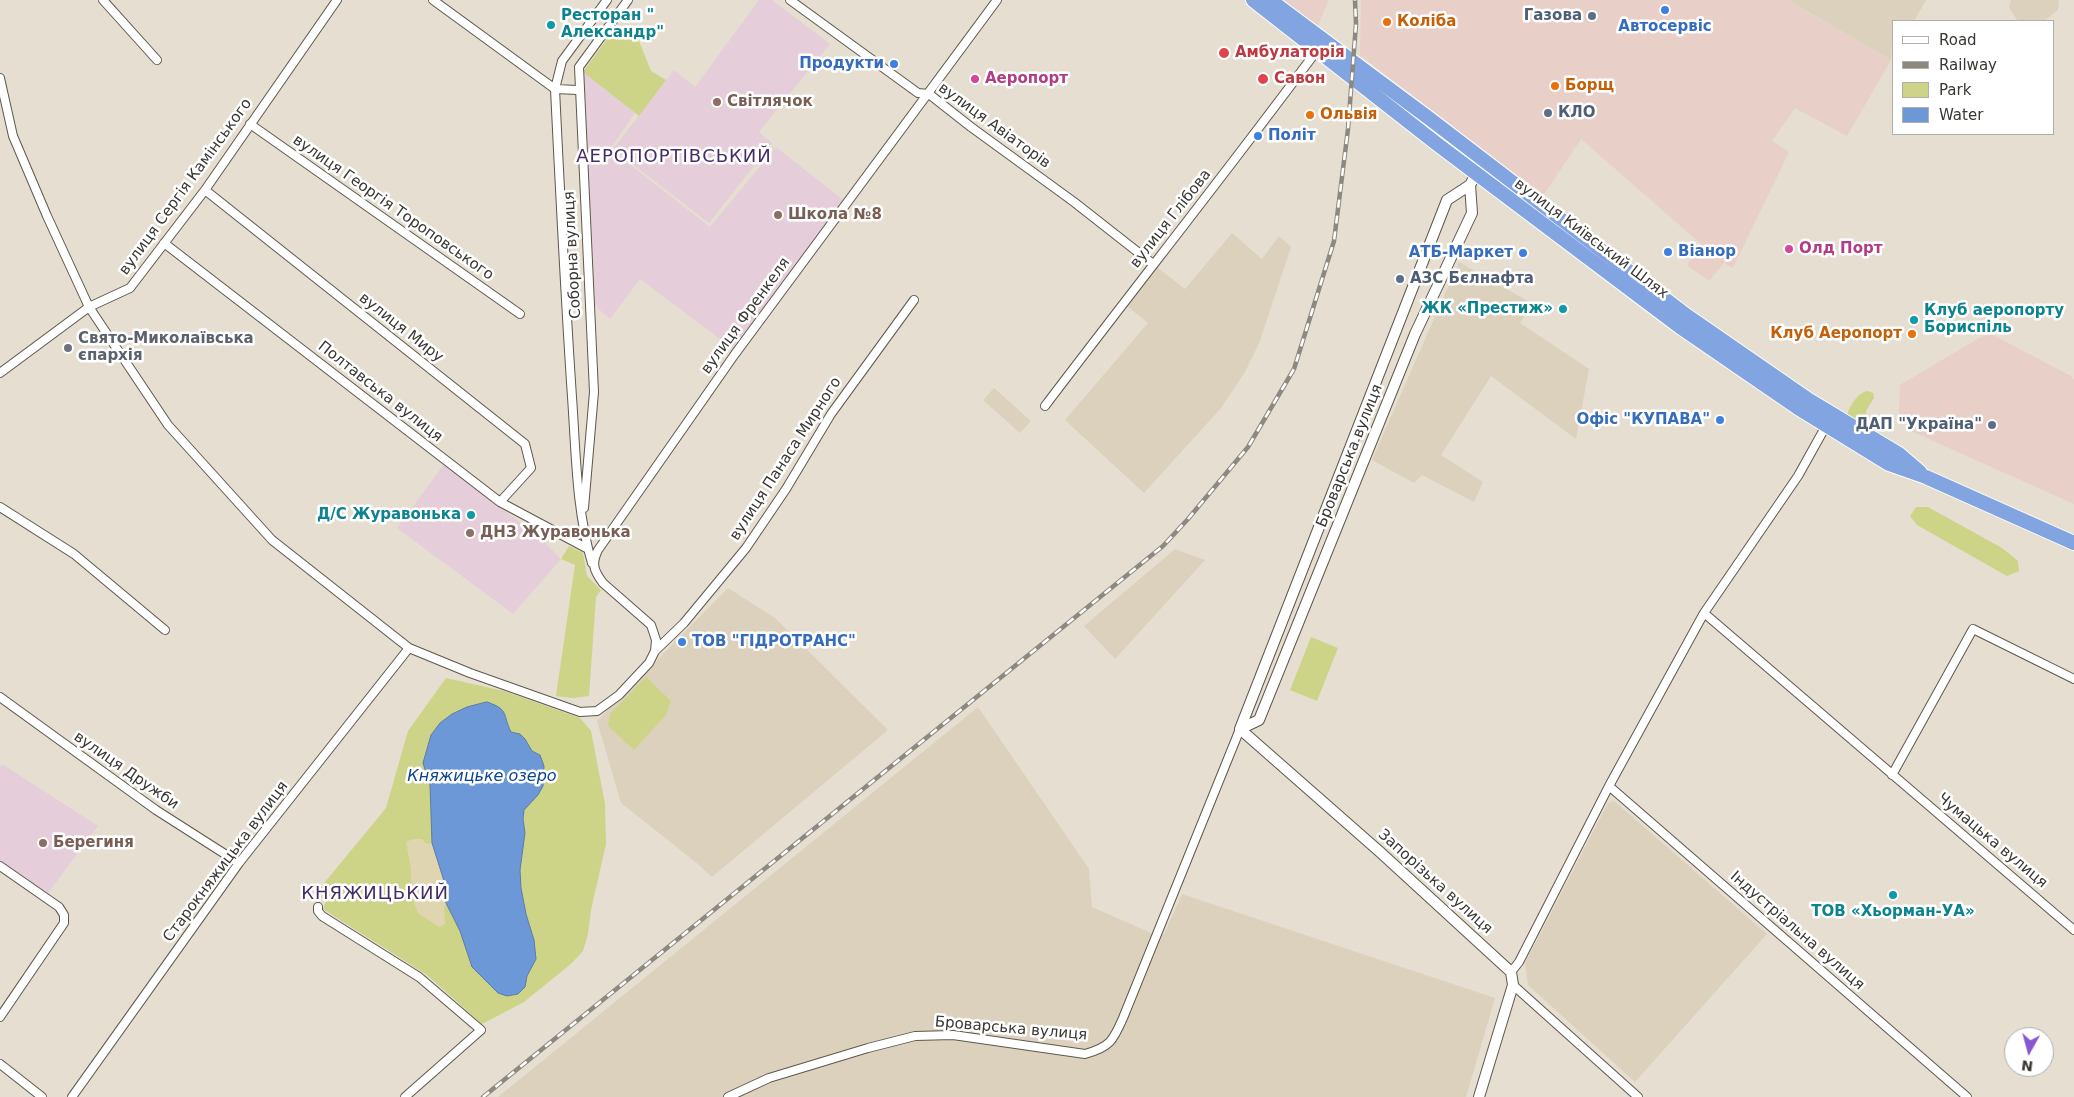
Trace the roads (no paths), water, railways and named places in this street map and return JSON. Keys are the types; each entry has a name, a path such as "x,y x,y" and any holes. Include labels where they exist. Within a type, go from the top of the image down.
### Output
{"highway":[{"name":"вулиця Київський Шлях","path":"1253,0 1318,49 1473,179 1680,326 1829,420"},
{"name":"вулиця Київський Шлях","path":"1270,0 1686,315 1889,464 1926,477 2074,543"}],"street":[{"path":"103,0 157,60"},
{"name":"вулиця Сергія Камінського","path":"0,373 89,307 130,288 205,190 337,0"},
{"path":"433,0 555,89 578,90"},
{"name":"Соборна вулиця","path":"593,567 583,525 564,281 555,89 562,61 607,0"},
{"name":"Соборна вулиця","path":"583,525 594,392 578,90 579,67 628,0"},
{"name":"вулиця Авіаторів","path":"790,0 918,93 929,94 1074,202 1153,264"},
{"name":"вулиця Френкеля","path":"593,567 594,557 607,536 735,354 997,0"},
{"name":"вулиця Глібова","path":"1046,406 1318,49"},
{"path":"0,78 13,136 89,307 168,425 272,540 409,648 470,673 586,713 597,711 610,702 648,663 655,651 656,640 651,625 603,583 593,567"},
{"name":"вулиця Георгія Тороповського","path":"250,124 520,314"},
{"name":"Броварська вулиця","path":"728,1097 769,1078 915,1036 953,1035 1085,1054 1105,1048 1115,1038 1240,729 1447,200 1473,179 1485,161"},
{"name":"Броварська вулиця","path":"1240,729 1259,720 1416,334 1472,213 1473,179"},
{"name":"вулиця Миру","path":"205,190 525,444 532,468 500,502"},
{"name":"Полтавська вулиця","path":"164,243 500,502 588,550"},
{"name":"вулиця Панаса Мирного","path":"655,651 684,623 746,548 786,489 831,414 914,300"},
{"path":"1479,1097 1513,985 1511,972 1519,962 1609,786 1704,613 1798,476 1829,420"},
{"path":"0,507 74,554 165,630"},
{"name":"Чумацька вулиця","path":"1704,613 2074,930"},
{"path":"1892,775 1973,629 2074,678"},
{"name":"Старокняжицька вулиця","path":"72,1097 239,863 409,648"},
{"name":"вулиця Дружби","path":"0,697 156,810 239,863"},
{"name":"Запорізька вулиця","path":"1240,729 1380,852 1511,972"},
{"name":"Індустріальна вулиця","path":"1609,786 1967,1097"},
{"path":"0,866 59,908 64,915 64,923 0,1017"},
{"path":"318,907 318,911 322,916 434,988 480,1030 405,1097"},
{"path":"1513,985 1638,1097"},
{"path":"0,1064 42,1097"}],"water":[{"name":"Княжицьке озеро","path":"487,702 502,710 511,732 520,734 525,739 532,751 540,755 544,766 543,786 538,795 524,810 525,833 520,870 521,888 534,940 536,959 527,976 525,987 518,994 507,996 498,993 472,967 460,931 446,903 445,884 432,843 430,785 423,763 431,735 440,723 452,714 467,707"}],"railway":[{"path":"483,1097 1163,546 1248,447 1294,369 1334,241 1348,129 1356,24 1355,0"}],"place":[{"name":"Автосервіс","path":"1665,10"},
{"name":"Газова","path":"1592,16"},
{"name":"Коліба","path":"1387,22"},
{"name":"Ресторан \" Александр\"","path":"551,25"},
{"name":"Амбулаторія","path":"1224,53"},
{"name":"Продукти","path":"894,64"},
{"name":"Аеропорт","path":"975,79"},
{"name":"Савон","path":"1263,79"},
{"name":"Борщ","path":"1555,86"},
{"name":"Світлячок","path":"717,102"},
{"name":"КЛО","path":"1548,113"},
{"name":"Ольвія","path":"1310,115"},
{"name":"Політ","path":"1258,136"},
{"name":"Школа №8","path":"778,215"},
{"name":"Олд Порт","path":"1789,249"},
{"name":"Віанор","path":"1668,252"},
{"name":"АТБ-Маркет","path":"1523,253"},
{"name":"АЗС Бєлнафта","path":"1400,279"},
{"name":"ЖК «Престиж»","path":"1563,309"},
{"name":"Клуб аеропорту Бориспіль","path":"1914,320"},
{"name":"Клуб Аеропорт","path":"1912,334"},
{"name":"Свято-Миколаївська єпархія","path":"68,348"},
{"name":"Офіс \"КУПАВА\"","path":"1720,420"},
{"name":"ДАП \"Україна\"","path":"1992,425"},
{"name":"Д/С Журавонька","path":"471,515"},
{"name":"ДНЗ Журавонька","path":"470,533"},
{"name":"ТОВ \"ГІДРОТРАНС\"","path":"682,642"},
{"name":"Берегиня","path":"43,843"},
{"name":"ТОВ «Хьорман-УА»","path":"1893,895"}],"district":[{"name":"АЕРОПОРТІВСЬКИЙ","path":"674,157"},
{"name":"КНЯЖИЦЬКИЙ","path":"375,894"}]}
